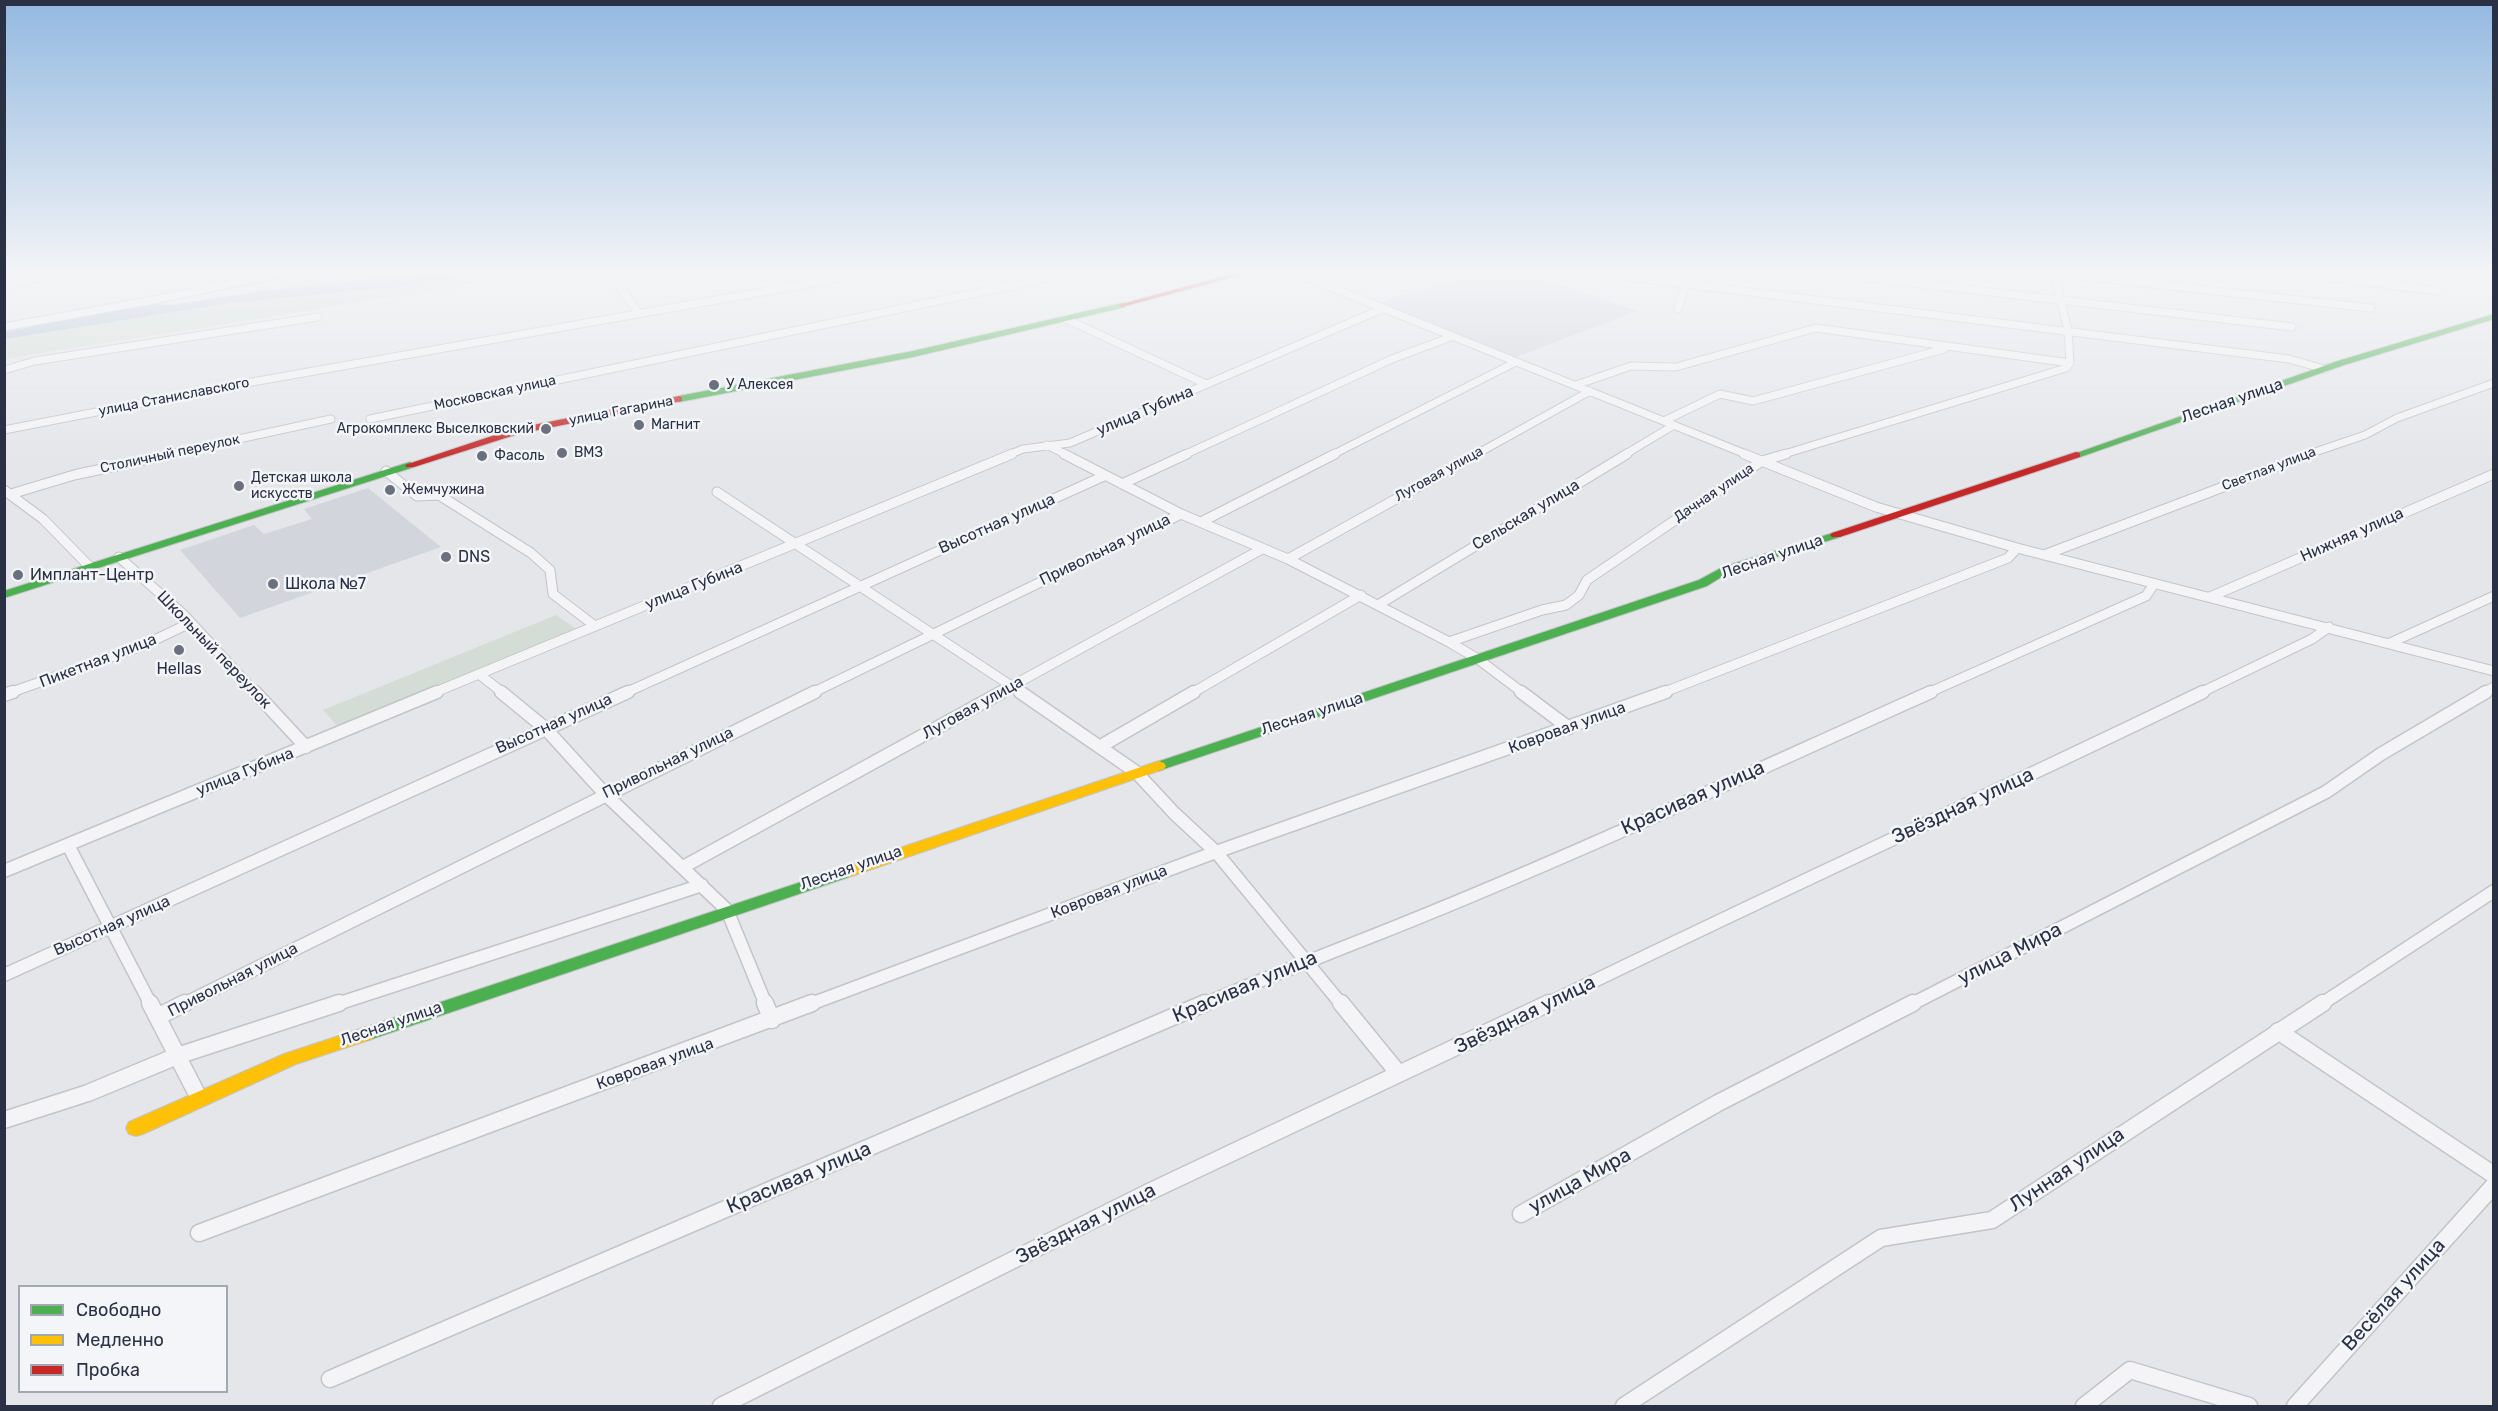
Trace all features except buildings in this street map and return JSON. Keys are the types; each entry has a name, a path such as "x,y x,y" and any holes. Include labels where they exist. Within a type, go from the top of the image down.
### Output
{"street":[{"path":"4,370 35,361 184,338"},
{"name":"улица Станиславского","path":"4,430 246,383 499,338"},
{"name":"Московская улица","path":"370,419 760,338"},
{"name":"улица Гагарина","path":"4,595 516,431 865,364 982,338"},
{"path":"1107,338 1206,384"},
{"name":"улица Губина","path":"4,871 1023,449 1070,443 1314,338"},
{"path":"1122,484 1392,359 1449,338"},
{"path":"1453,338 1899,515 2043,555 2493,671"},
{"path":"1576,385 1630,366 1676,367 1781,338"},
{"path":"1880,338 2070,363 2068,338"},
{"path":"2130,338 2289,358 2324,369"},
{"name":"Лесная улица","path":"136,1128 290,1059 1136,772 1703,583 1727,570 1899,515 2324,369 2423,338"},
{"path":"1664,421 1720,394 1753,401 1947,348"},
{"path":"1201,522 1516,362"},
{"name":"Дачная улица","path":"1449,642 1542,610 1566,605 1578,595 1587,580 1762,461 2066,368 2070,363"},
{"name":"Светлая улица","path":"2043,555 2365,435 2397,418 2493,383"},
{"name":"Луговая улица","path":"1288,559 1590,391"},
{"name":"Столичный переулок","path":"8,492 74,475 331,419"},
{"name":"Сельская улица","path":"1378,605 1674,425"},
{"path":"1046,445 1181,514 1288,559 1449,642 1478,658 1569,728"},
{"path":"386,471 417,496 439,495 531,553 550,570 553,594 595,626"},
{"name":"Нижняя улица","path":"2210,597 2493,474"},
{"name":"Высотная улица","path":"4,975 1104,476"},
{"path":"8,492 43,519 90,567"},
{"path":"717,492 1013,686 1136,772 1174,813 1216,852 1399,1074"},
{"name":"Привольная улица","path":"157,1017 605,794 1181,514"},
{"name":"Ковровая улица","path":"199,1233 1216,852 1569,728 1781,650 2008,558 2017,548"},
{"name":"Луговая улица","path":"683,867 1262,549"},
{"name":"Школьный переулок","path":"119,557 183,614 306,747"},
{"name":"Красивая улица","path":"330,1379 1306,960 1370,937 1642,821 2146,596 2154,584"},
{"path":"1101,746 1361,595"},
{"path":"2390,643 2493,596"},
{"name":"Пикетная улица","path":"4,695 142,646 190,624"},
{"name":"Звёздная улица","path":"721,1407 1151,1191 1431,1061 1732,913 1959,810 2312,639 2329,627"},
{"path":"479,674 545,728 605,794 727,910 772,1020"},
{"name":"улица Мира","path":"1521,1214 1718,1103 2326,792 2381,754 2493,687"},
{"path":"68,845 199,1098"},
{"path":"4,1120 88,1093 177,1056 702,885"},
{"name":"Лунная улица","path":"1624,1407 1881,1238 1992,1220 2493,891"},
{"path":"2278,1031 2493,1175"},
{"name":"Весёлая улица","path":"2295,1407 2493,1185"},
{"path":"2084,1407 2130,1370 2249,1407"}],"shaded area":[{"path":"8,338 138,338 5,359 5,339"},
{"path":"1468,338 1566,338 1516,357"},
{"name":"Школа №7","path":"368,488 441,547 240,618 180,550 254,525 264,534 312,519 304,509"},
{"path":"556,615 578,630 338,727 323,710"}],"traffic: fast":[{"path":"679,399 913,354 982,338"},
{"path":"2076,455 2341,363 2423,338"},
{"path":"4,595 410,465"},
{"path":"1159,766 1703,583 1727,569 1836,535"},
{"path":"366,1034 843,873"}],"traffic: slow":[{"path":"843,873 1159,766"},
{"path":"136,1128 290,1059 366,1034"}],"traffic: jam":[{"path":"410,465 516,431 679,399"},
{"path":"1836,535 2076,455"}],"place":[{"name":"У Алексея","path":"714,385"},
{"name":"Магнит","path":"639,425"},
{"name":"Агрокомплекс Выселковский","path":"546,429"},
{"name":"ВМЗ","path":"562,453"},
{"name":"Фасоль","path":"482,456"},
{"name":"Детская школа искусств","path":"239,486"},
{"name":"Жемчужина","path":"390,490"},
{"name":"DNS","path":"446,557"},
{"name":"Имплант-Центр","path":"18,575"},
{"name":"Школа №7","path":"273,584"},
{"name":"Hellas","path":"179,650"}]}
